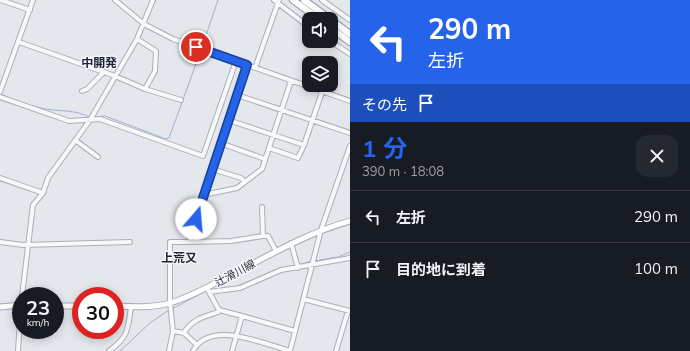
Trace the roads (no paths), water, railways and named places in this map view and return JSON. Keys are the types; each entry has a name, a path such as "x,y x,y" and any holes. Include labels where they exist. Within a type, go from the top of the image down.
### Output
{"highway":[{"path":"293,0 309,12"},
{"path":"304,0 320,12"},
{"path":"338,25 350,34"},
{"path":"338,33 350,42"}],"main road":[{"name":"辻滑川線","path":"124,307 149,306 170,303 208,290 291,243 321,230 350,221"},
{"path":"0,307 12,306"}],"street":[{"path":"1,0 30,10"},
{"path":"0,92 34,0"},
{"path":"115,0 144,24 174,39 302,85"},
{"path":"23,287 33,205 44,193 48,178 90,120 137,39 153,0"},
{"path":"274,0 279,2 302,21"},
{"path":"322,0 350,20"},
{"path":"256,68 279,2"},
{"path":"137,39 156,51 155,71 145,89"},
{"path":"19,42 115,76 145,89 181,100"},
{"path":"338,46 350,54"},
{"path":"0,97 69,120 100,119 203,156 236,61"},
{"path":"189,242 220,143 247,65"},
{"path":"82,91 87,89 104,72"},
{"path":"203,196 237,188 262,169 291,81"},
{"path":"269,148 298,158 322,92 350,101"},
{"path":"237,95 350,133"},
{"path":"228,120 304,145"},
{"path":"75,140 98,157"},
{"path":"220,143 265,159"},
{"path":"193,351 197,345 210,337 220,334 236,336 290,351 321,230 350,146"},
{"path":"212,168 241,178 245,182"},
{"path":"0,178 44,193"},
{"path":"262,207 263,236"},
{"path":"169,351 174,331 170,303 170,242 231,240 268,236 276,251"},
{"path":"0,242 28,244 130,242"},
{"path":"291,243 298,268"},
{"path":"295,331 220,310 208,290 240,288 281,270 350,258"},
{"path":"303,298 349,311 336,351"},
{"path":"109,351 126,335 131,307"},
{"path":"184,333 187,327 200,318 220,310"},
{"path":"232,351 242,316"},
{"path":"174,331 184,333 197,345"},
{"path":"18,351 19,339"}],"waterway":[{"path":"202,47 218,0"},
{"path":"94,117 105,116 166,139 169,138 201,50"},
{"path":"0,94 36,107 84,114 89,117"},
{"path":"314,261 338,257 350,252"},
{"path":"299,265 311,261"},
{"path":"235,287 280,268 296,265"},
{"path":"209,290 222,288"},
{"path":"172,309 206,291"},
{"path":"120,351 150,323 169,310"}],"district":[{"name":"中開発","path":"99,62"},
{"name":"上荒又","path":"179,257"}]}
